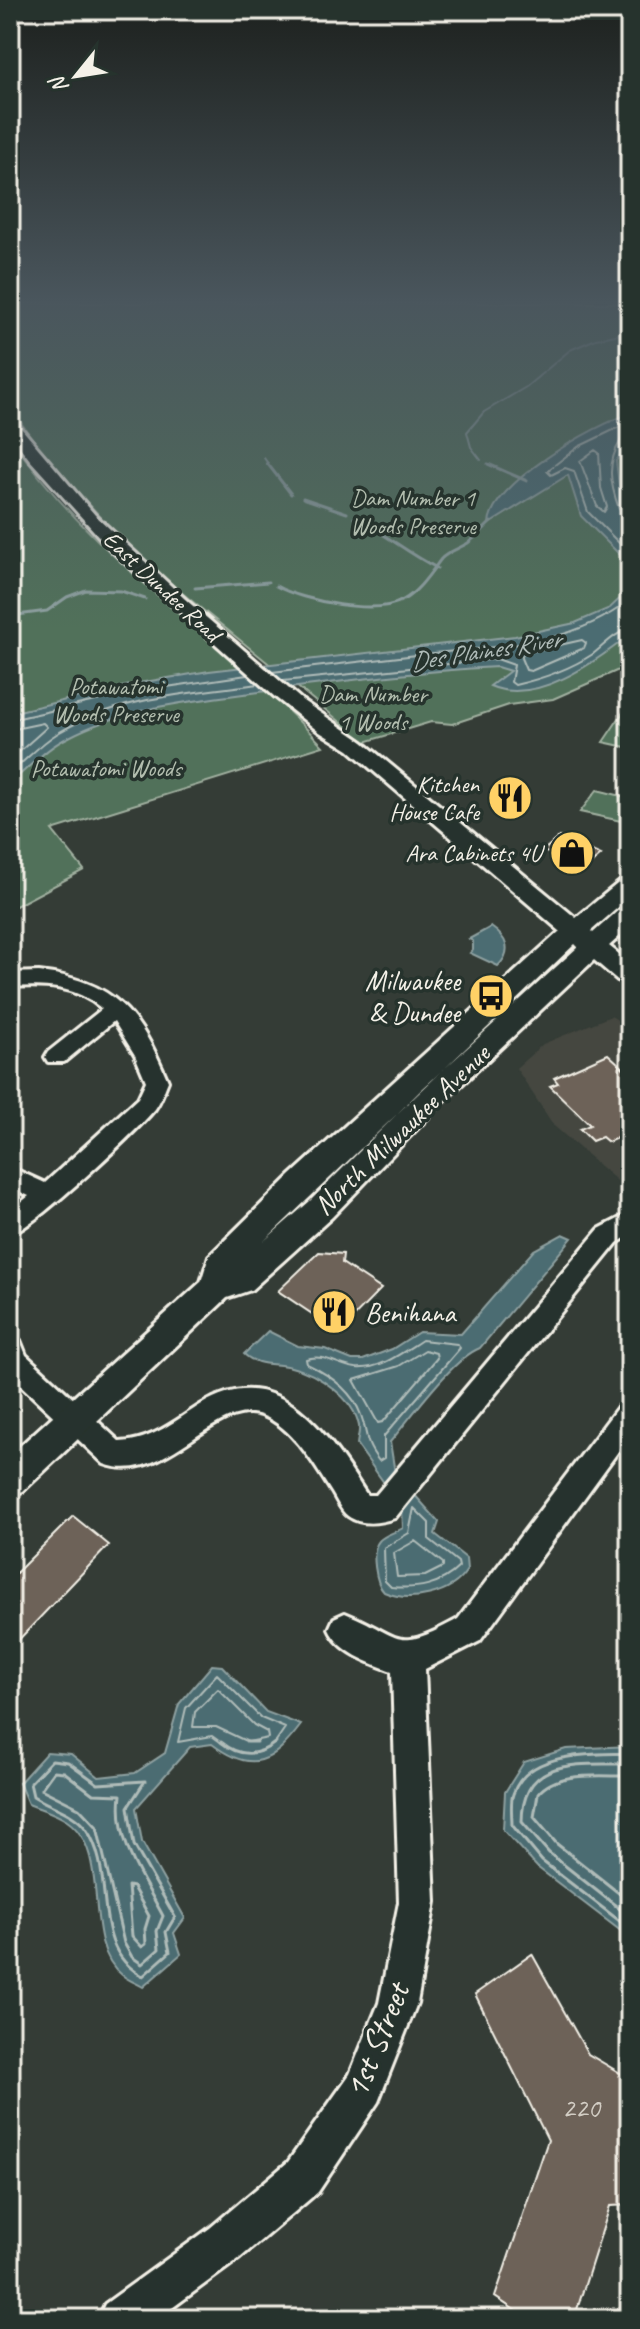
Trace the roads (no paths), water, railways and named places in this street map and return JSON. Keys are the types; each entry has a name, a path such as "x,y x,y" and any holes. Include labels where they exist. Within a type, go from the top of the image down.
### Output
{"main road":[{"name":"East Dundee Road","path":"10,424 56,483 131,561 286,696 331,733 356,746 532,894 630,1001"},
{"name":"East Dundee Road","path":"331,733 342,754 578,945 630,977"},
{"path":"532,894 565,903 582,903 596,897 630,871"},
{"path":"578,945 630,885"},
{"path":"578,945 630,913"},
{"name":"North Milwaukee Avenue","path":"10,1479 216,1288 220,1265 312,1174 578,945"}],"street":[{"path":"10,980 33,978 86,985 116,1008 145,1049 157,1081 147,1103 48,1195 10,1225"},
{"path":"56,1057 116,1008"},
{"path":"10,1176 48,1195"},
{"path":"10,1348 14,1361 114,1455 151,1451 227,1404 255,1401 308,1431 357,1506 370,1510 384,1508 608,1236 630,1223"},
{"path":"345,1629 373,1647 408,1659 439,1647 469,1630 630,1413"},
{"name":"1st Street","path":"120,2319 225,2243 303,2177 364,2088 398,2003 417,1902 408,1659"}],"water":[{"path":"630,414 630,441 616,461 619,485 630,513 630,565 581,516 568,475 489,524 494,508 524,475 570,443"},
{"name":"Des Plaines River","path":"630,589 630,635 582,668 545,686 508,691 490,686 510,671 497,667 353,680 165,706 115,718 67,738 44,753 10,783 10,713 139,683 209,671 515,636 575,623 610,608"},
{"path":"491,927 504,940 507,950 498,966 470,953 473,941 469,939"},
{"path":"563,1234 572,1238 480,1348 445,1376 390,1442 395,1473 439,1522 435,1534 466,1558 467,1570 460,1579 441,1591 405,1597 384,1592 377,1575 376,1546 387,1535 403,1528 402,1508 357,1445 359,1426 356,1416 342,1397 323,1381 301,1370 260,1362 244,1354 268,1331 298,1346 325,1349 352,1360 363,1360 392,1349 419,1332 461,1334 534,1250"},
{"path":"212,1665 222,1666 266,1712 301,1725 281,1748 261,1760 239,1759 212,1744 190,1747 136,1808 142,1842 185,1918 174,1933 181,1954 143,1987 122,1975 109,1960 98,1920 94,1875 81,1835 63,1818 28,1804 19,1783 47,1752 71,1754 99,1777 135,1773 165,1753 179,1704"},
{"path":"630,1746 630,1938 537,1867 503,1830 505,1792 524,1762 566,1749"}],"waterway":[{"path":"481,460 471,447 467,432 485,412"},
{"path":"264,458 269,465"},
{"path":"267,463 291,494"},
{"path":"488,464 527,481"},
{"path":"303,498 347,513"},
{"path":"354,518 436,567"},
{"path":"436,567 450,552 468,543 491,522"},
{"path":"276,586 303,597 340,605 376,607 391,605 409,596 436,567"},
{"path":"195,588 268,582"},
{"path":"10,616 47,611 67,597 86,590 121,591 145,599"}],"place":[{"name":"Kitchen House Cafe","path":"510,798"},
{"name":"Ara Cabinets 4U","path":"572,853"},
{"name":"Milwaukee & Dundee","path":"491,996"},
{"name":"Benihana","path":"334,1312"}],"park label":[{"name":"Dam Number 1 Woods Preserve","path":"413,512"},
{"name":"Potawatomi Woods Preserve","path":"116,700"},
{"name":"Dam Number 1 Woods","path":"373,708"},
{"name":"Potawatomi Woods","path":"106,768"}]}
